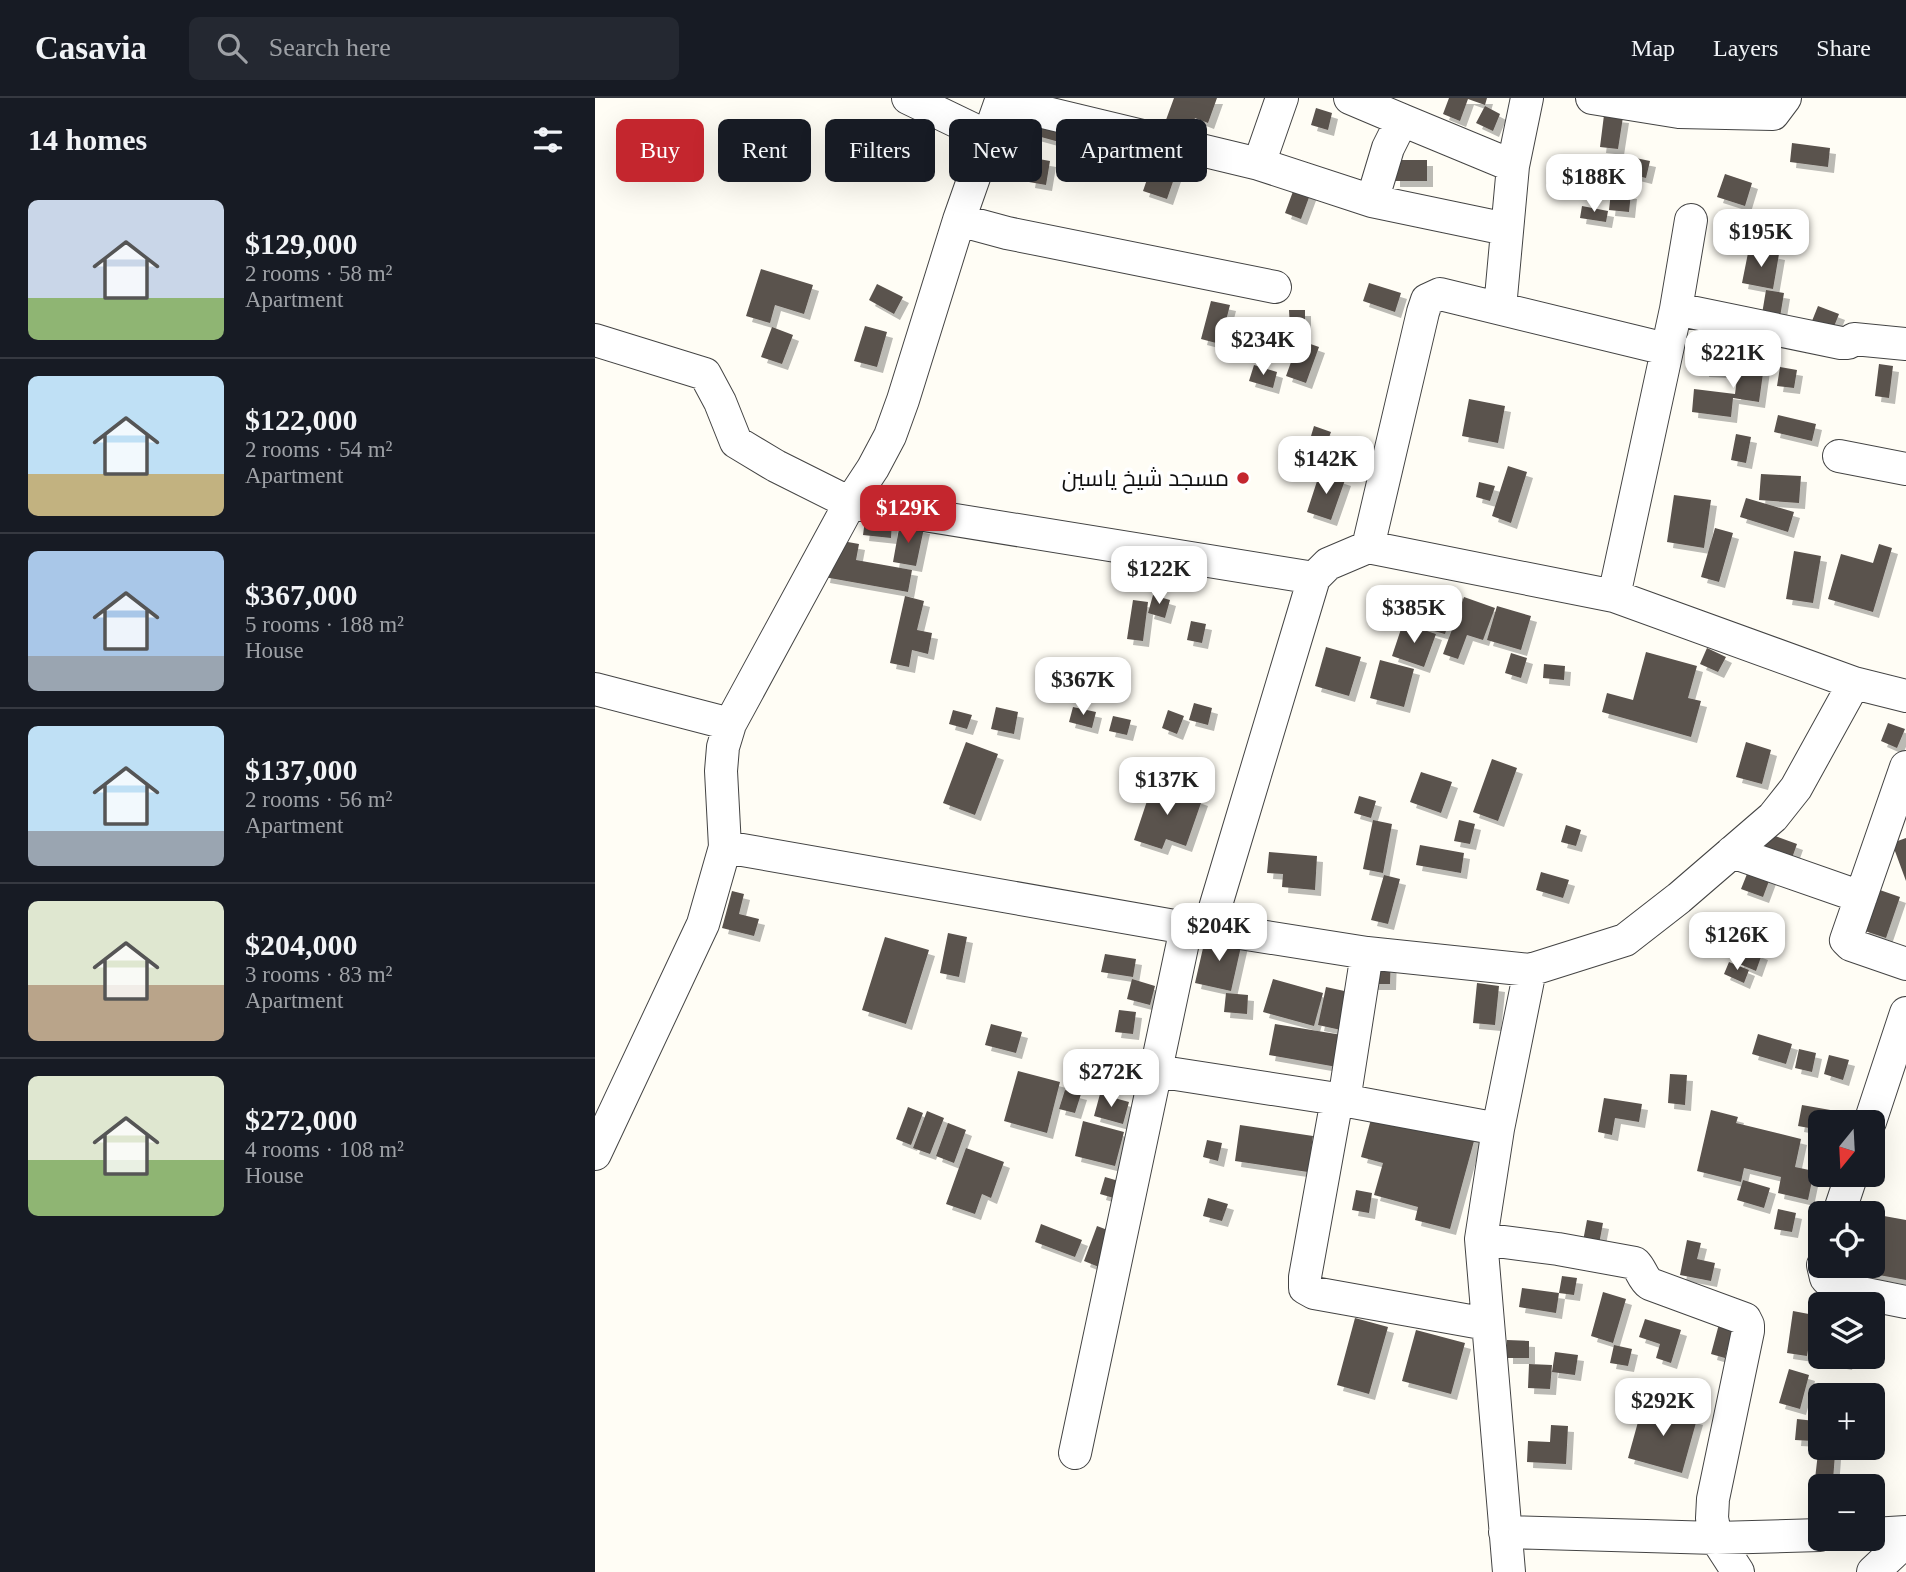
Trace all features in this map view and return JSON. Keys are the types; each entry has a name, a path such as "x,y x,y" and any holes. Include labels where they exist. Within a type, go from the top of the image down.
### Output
{"street":[{"path":"908,98 952,119"},
{"path":"1259,164 1282,98"},
{"path":"1350,98 1513,166"},
{"path":"1500,308 1513,166 1527,98"},
{"path":"1592,98 1773,114 1785,98"},
{"path":"995,119 1002,100 1259,164 1372,201 1506,229"},
{"path":"1372,201 1388,148 1402,120"},
{"path":"595,1154 703,924 725,848 721,771 723,747 730,724 850,503 890,436 973,182"},
{"path":"959,220 1007,233 1275,287"},
{"path":"1614,596 1676,309 1691,220"},
{"path":"1368,547 1427,300 1440,294 1666,349"},
{"path":"1676,309 1841,343 1854,339 1906,344"},
{"path":"595,340 705,374 736,442 776,466 850,503 1314,578"},
{"path":"1839,456 1906,469"},
{"path":"1075,1453 1156,1071 1197,928 1314,578 1328,564 1368,547 1614,596 1854,683 1906,696"},
{"path":"725,848 1197,928 1367,953 1530,970 1625,940 1679,898 1773,817 1796,788 1854,683"},
{"path":"595,689 730,724"},
{"path":"1906,767 1846,940 1851,945 1906,964"},
{"path":"1732,852 1861,897"},
{"path":"1367,953 1305,1288 1314,1293 1487,1324"},
{"path":"1509,1572 1481,1239 1498,1129 1530,970"},
{"path":"1874,1110 1906,1013"},
{"path":"1156,1071 1341,1100 1498,1129"},
{"path":"1481,1239 1558,1248 1635,1263 1650,1284 1745,1319 1748,1332 1713,1499 1712,1518 1716,1538 1738,1572"},
{"path":"1826,1278 1836,1288 1906,1301"},
{"path":"1505,1532 1716,1538 1808,1535"},
{"path":"1885,1533 1906,1532"},
{"path":"1874,1572 1906,1541"}],"building":[{"path":"1174,98 1217,98 1208,123 1207,119 1166,119"},
{"path":"1449,98 1487,98 1485,105 1468,99 1460,121 1443,114"},
{"path":"1485,106 1500,114 1493,131 1476,123"},
{"path":"1316,108 1332,113 1328,130 1311,125"},
{"path":"1029,112 1056,120 1056,141 1042,137 1042,119 1027,119"},
{"path":"1604,115 1623,117 1618,149 1600,147"},
{"path":"1792,143 1830,148 1828,167 1790,162"},
{"path":"1626,156 1650,161 1646,178 1622,172"},
{"path":"1042,160 1050,161 1046,185 1029,182 1042,182"},
{"path":"1394,160 1427,160 1427,181 1394,181"},
{"path":"1552,163 1583,172 1577,192 1546,184"},
{"path":"1725,174 1752,183 1745,206 1717,197"},
{"path":"1146,182 1173,182 1167,199 1143,191"},
{"path":"1295,186 1311,192 1301,219 1285,213"},
{"path":"1611,192 1631,193 1629,212 1609,210"},
{"path":"1582,206 1608,211 1606,222 1580,218"},
{"path":"1749,248 1779,254 1773,289 1742,283"},
{"path":"761,269 813,285 804,314 775,305 770,323 746,316"},
{"path":"1369,283 1401,293 1395,312 1363,301"},
{"path":"877,284 903,297 894,314 869,300"},
{"path":"1766,290 1784,293 1779,323 1761,320"},
{"path":"1211,301 1230,305 1220,344 1201,339"},
{"path":"1818,306 1839,314 1831,334 1810,326"},
{"path":"1289,310 1305,310 1305,329 1290,329"},
{"path":"865,326 887,332 877,367 854,361"},
{"path":"772,327 793,335 782,364 761,357"},
{"path":"1299,340 1319,347 1306,383 1286,376"},
{"path":"1703,347 1724,348 1723,372 1703,371"},
{"path":"1740,355 1765,359 1759,402 1733,398 1731,417 1692,412 1694,389 1735,394"},
{"path":"1879,364 1893,366 1889,398 1875,396"},
{"path":"1254,365 1277,372 1273,388 1249,381"},
{"path":"1780,367 1797,370 1794,388 1777,386"},
{"path":"1469,399 1505,406 1498,443 1462,436"},
{"path":"1778,415 1816,424 1812,441 1774,432"},
{"path":"1314,426 1331,432 1324,451 1308,446"},
{"path":"1736,434 1751,437 1746,463 1731,460"},
{"path":"1508,466 1527,472 1511,523 1492,516"},
{"path":"1320,472 1345,480 1331,520 1307,512"},
{"path":"1761,474 1801,476 1799,503 1759,500"},
{"path":"1479,482 1495,486 1490,501 1476,497"},
{"path":"1674,495 1711,500 1704,548 1667,542"},
{"path":"1746,498 1794,512 1788,532 1740,517"},
{"path":"865,520 892,522 891,538 863,535"},
{"path":"900,523 924,528 916,566 893,562"},
{"path":"1715,528 1733,533 1719,582 1701,577"},
{"path":"831,539 859,544 856,560 912,570 908,592 824,577"},
{"path":"1879,544 1892,548 1873,612 1828,599 1841,554 1873,563"},
{"path":"1794,551 1821,556 1813,603 1786,599"},
{"path":"1441,587 1458,593 1445,634 1415,626 1421,605 1435,609"},
{"path":"1385,592 1401,597 1396,614 1380,610"},
{"path":"1153,595 1170,600 1165,618 1148,613"},
{"path":"905,596 924,601 917,630 932,633 928,654 912,650 909,667 890,663"},
{"path":"1464,597 1495,608 1483,640 1467,635 1458,659 1443,654"},
{"path":"1133,600 1148,602 1143,641 1127,639"},
{"path":"1497,606 1531,616 1521,650 1487,640"},
{"path":"1191,621 1206,624 1202,643 1187,640"},
{"path":"1403,623 1436,634 1424,667 1392,656"},
{"path":"1326,647 1361,657 1349,696 1315,686"},
{"path":"1707,648 1726,657 1718,672 1700,664"},
{"path":"1646,652 1697,666 1688,698 1701,701 1691,737 1602,712 1607,693 1633,700"},
{"path":"1511,653 1527,658 1521,678 1505,673"},
{"path":"1380,660 1414,669 1404,707 1370,698"},
{"path":"1544,664 1565,666 1564,680 1543,678"},
{"path":"1194,703 1212,708 1208,725 1189,720"},
{"path":"996,707 1018,712 1014,734 991,729"},
{"path":"1073,707 1096,712 1092,728 1069,722"},
{"path":"953,710 972,715 967,729 949,724"},
{"path":"1168,710 1184,716 1177,734 1162,728"},
{"path":"1113,716 1131,720 1127,735 1109,731"},
{"path":"1888,723 1905,729 1897,748 1881,741"},
{"path":"966,742 998,754 975,815 943,803"},
{"path":"1746,742 1771,750 1762,784 1736,777"},
{"path":"1492,759 1517,768 1498,821 1473,812"},
{"path":"1421,772 1452,782 1441,813 1410,802"},
{"path":"1153,783 1202,800 1186,846 1166,839 1162,849 1134,840"},
{"path":"1359,796 1376,801 1371,818 1354,813"},
{"path":"1373,820 1392,824 1383,873 1363,869"},
{"path":"1459,820 1475,824 1470,844 1454,841"},
{"path":"1566,825 1581,830 1576,846 1561,842"},
{"path":"1756,829 1797,844 1792,858 1750,843"},
{"path":"1906,838 1906,881 1892,843"},
{"path":"1420,845 1464,853 1461,873 1416,865"},
{"path":"1269,852 1317,856 1315,890 1282,887 1283,874 1267,873"},
{"path":"1751,864 1772,873 1763,897 1741,889"},
{"path":"1541,872 1569,880 1563,898 1536,890"},
{"path":"1384,875 1400,879 1388,924 1371,920"},
{"path":"1877,889 1900,897 1886,938 1862,930"},
{"path":"732,891 744,894 739,914 759,919 754,936 722,928"},
{"path":"948,933 967,937 959,977 940,973"},
{"path":"1206,935 1242,942 1231,991 1195,983"},
{"path":"885,937 929,950 906,1024 862,1010"},
{"path":"1743,947 1762,954 1756,971 1737,963"},
{"path":"1391,953 1390,984 1365,984"},
{"path":"1105,954 1136,959 1133,977 1101,972"},
{"path":"1729,962 1749,970 1744,983 1724,974"},
{"path":"1132,979 1155,986 1150,1005 1127,999"},
{"path":"1273,979 1323,993 1314,1026 1263,1012"},
{"path":"1477,983 1499,986 1495,1025 1473,1023"},
{"path":"1326,987 1349,992 1341,1030 1318,1025"},
{"path":"1226,993 1248,995 1247,1014 1224,1012"},
{"path":"1119,1010 1136,1012 1133,1034 1115,1032"},
{"path":"991,1024 1022,1032 1016,1053 985,1045"},
{"path":"1275,1024 1342,1035 1337,1067 1269,1055"},
{"path":"1758,1034 1792,1044 1786,1064 1752,1054"},
{"path":"1799,1049 1816,1053 1812,1072 1795,1068"},
{"path":"1829,1055 1849,1060 1843,1080 1824,1074"},
{"path":"1018,1071 1060,1082 1047,1133 1004,1121"},
{"path":"1670,1074 1687,1075 1685,1105 1668,1103"},
{"path":"1065,1090 1081,1094 1075,1113 1059,1109"},
{"path":"1100,1094 1129,1102 1123,1124 1094,1116"},
{"path":"1604,1098 1642,1104 1639,1122 1615,1118 1612,1135 1598,1132"},
{"path":"1375,1104 1477,1130 1450,1229 1415,1220 1418,1207 1374,1195 1383,1163 1361,1157"},
{"path":"1802,1105 1830,1110 1808,1110 1808,1128 1798,1126"},
{"path":"908,1107 923,1113 911,1145 896,1139"},
{"path":"1711,1110 1738,1117 1736,1123 1801,1139 1795,1167 1808,1170 1808,1187 1811,1187 1808,1200 1778,1193 1781,1177 1744,1168 1741,1182 1697,1171"},
{"path":"927,1111 944,1118 930,1154 913,1148"},
{"path":"1083,1121 1124,1132 1115,1166 1075,1156"},
{"path":"948,1123 966,1130 954,1163 936,1156"},
{"path":"1240,1125 1313,1136 1308,1172 1235,1161"},
{"path":"1207,1140 1222,1143 1218,1161 1203,1157"},
{"path":"966,1148 1004,1162 991,1198 982,1194 975,1214 946,1204"},
{"path":"1105,1177 1129,1184 1124,1201 1100,1194"},
{"path":"1743,1180 1770,1188 1764,1208 1737,1200"},
{"path":"1356,1190 1372,1193 1369,1213 1352,1210"},
{"path":"1208,1198 1228,1204 1222,1221 1203,1216"},
{"path":"1778,1209 1796,1213 1792,1232 1774,1229"},
{"path":"1885,1216 1906,1220 1906,1280 1885,1276"},
{"path":"1587,1220 1603,1223 1599,1244 1583,1241"},
{"path":"1041,1224 1082,1240 1075,1257 1035,1242"},
{"path":"1097,1226 1118,1234 1104,1269 1084,1261"},
{"path":"1687,1240 1701,1243 1697,1259 1715,1263 1711,1281 1680,1275"},
{"path":"1562,1276 1577,1278 1574,1295 1559,1293"},
{"path":"1522,1288 1559,1293 1556,1313 1519,1307"},
{"path":"1603,1292 1626,1299 1613,1343 1591,1336"},
{"path":"1793,1311 1808,1314 1807,1356 1787,1353"},
{"path":"1355,1318 1388,1327 1369,1394 1337,1385"},
{"path":"1645,1319 1681,1330 1671,1363 1656,1358 1660,1344 1639,1337"},
{"path":"1719,1324 1733,1327 1725,1358 1711,1354"},
{"path":"1416,1330 1465,1343 1451,1394 1402,1381"},
{"path":"1507,1340 1529,1341 1529,1358 1507,1358"},
{"path":"1614,1345 1632,1349 1628,1366 1610,1363"},
{"path":"1555,1352 1578,1355 1575,1375 1552,1372"},
{"path":"1529,1364 1552,1365 1550,1389 1528,1388"},
{"path":"1789,1369 1809,1375 1800,1409 1779,1403"},
{"path":"1643,1404 1697,1419 1682,1473 1628,1458"},
{"path":"1797,1419 1808,1420 1808,1441 1795,1440"},
{"path":"1551,1425 1568,1426 1566,1464 1527,1462 1528,1441 1550,1442"},
{"path":"1817,1460 1835,1460 1833,1474 1816,1474"}],"place":[{"name":"مسجد شيخ ياسين","path":"1243,478"}]}
